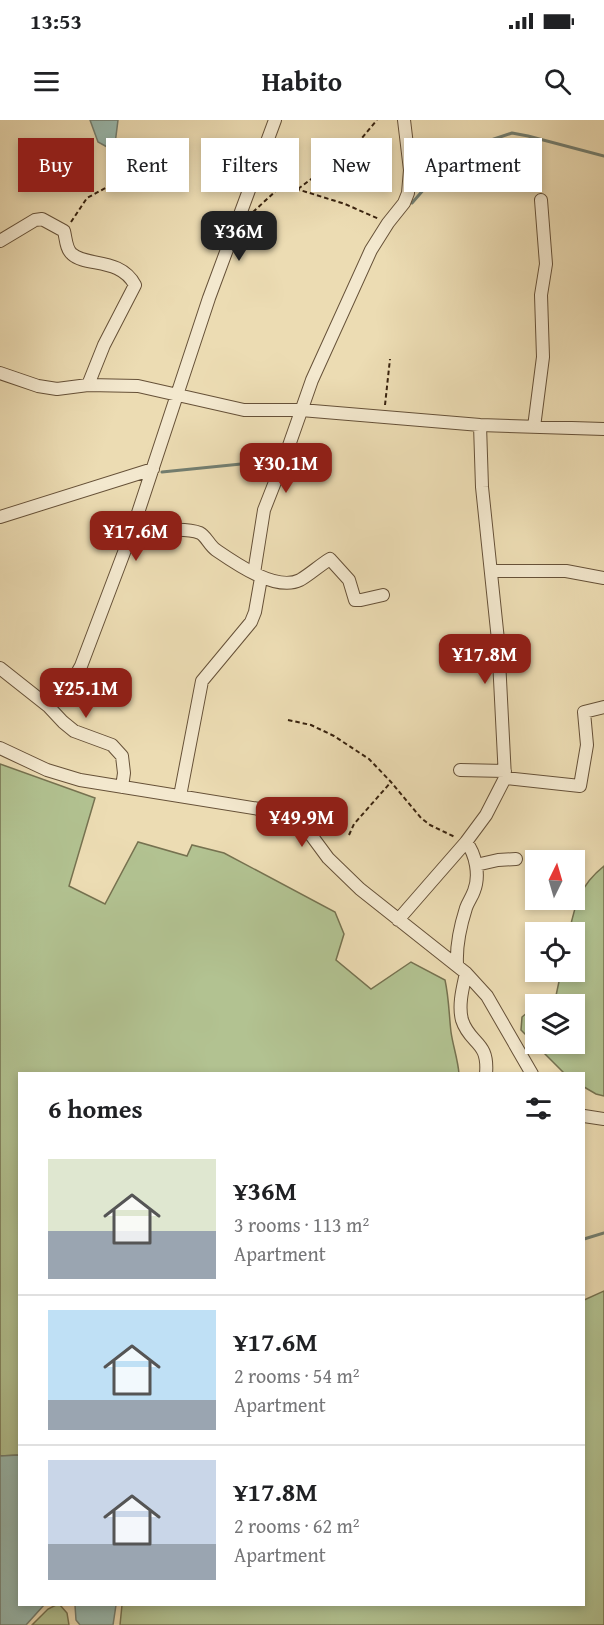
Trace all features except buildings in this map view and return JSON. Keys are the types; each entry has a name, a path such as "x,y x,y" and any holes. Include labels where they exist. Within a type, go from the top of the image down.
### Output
{"street":[{"path":"48,706 76,675 81,666 131,534 209,298 276,120"},
{"path":"180,796 202,681 251,622 255,612 264,510 312,380 371,250 404,202 410,182 404,120"},
{"path":"534,427 543,357 541,295 546,264 541,200"},
{"path":"0,241 34,220 42,219 64,231 71,254 78,258 111,265 131,279 135,285 104,345 88,385"},
{"path":"0,373 57,389 88,385 138,386 244,410 301,410 480,425 604,429"},
{"path":"398,920 466,842 486,815 505,774 498,640 482,487 480,425"},
{"path":"0,517 153,469"},
{"path":"131,534 169,530 197,532 203,535 214,549 257,575 288,583 299,581 330,559 349,580 355,600 383,596"},
{"path":"491,571 566,571 604,578"},
{"path":"0,668 48,706 74,731 112,745 122,756 124,773 122,787"},
{"path":"460,770 505,774 580,786 587,745 584,712 604,707"},
{"path":"0,748 47,770 69,777 259,809 292,820 311,835 328,858 360,889 462,968 487,996 531,1072"},
{"path":"466,842 472,849 476,865 475,890 466,907 456,947 462,968 462,1021 471,1036 484,1049 486,1072"},
{"path":"476,865 516,859"},
{"path":"585,1116 604,1119"}],"path":[{"path":"299,188 356,145 377,120"},
{"path":"64,231 87,198 106,188"},
{"path":"299,189 345,204 388,223"},
{"path":"249,216 275,192"},
{"path":"386,417 384,403 390,359"},
{"path":"288,720 311,725 334,736 369,759 392,782 421,818 430,825 466,842"},
{"path":"349,835 354,824 392,782"}],"green space":[{"path":"0,764 95,798 69,886 105,904 138,842 187,856 192,845 224,853 335,912 344,934 336,960 371,989 411,962 445,980 459,1072 18,1072 18,1455 0,1456"},
{"path":"604,866 604,1096 585,1088 585,1072 563,1072 545,1054 585,1054 585,994 556,994 559,982 585,982 585,922 572,922 575,910 585,910 585,886"},
{"path":"525,1014 525,1034 521,1030 522,1017"},
{"path":"604,1291 604,1625 120,1625 122,1606 585,1606 585,1300"},
{"path":"61,1606 67,1613 69,1625 32,1625 48,1609"}],"water":[{"path":"90,120 118,120 116,138 106,138 106,146 98,142"},
{"path":"18,1455 18,1606 43,1606 26,1625 0,1625 0,1456"},
{"path":"75,1606 116,1606 113,1625 80,1625 76,1620"}],"waterway":[{"path":"412,203 451,158 476,145 512,133 604,156"},
{"path":"162,472 251,463 281,453"},
{"path":"585,1239 604,1233"}]}
